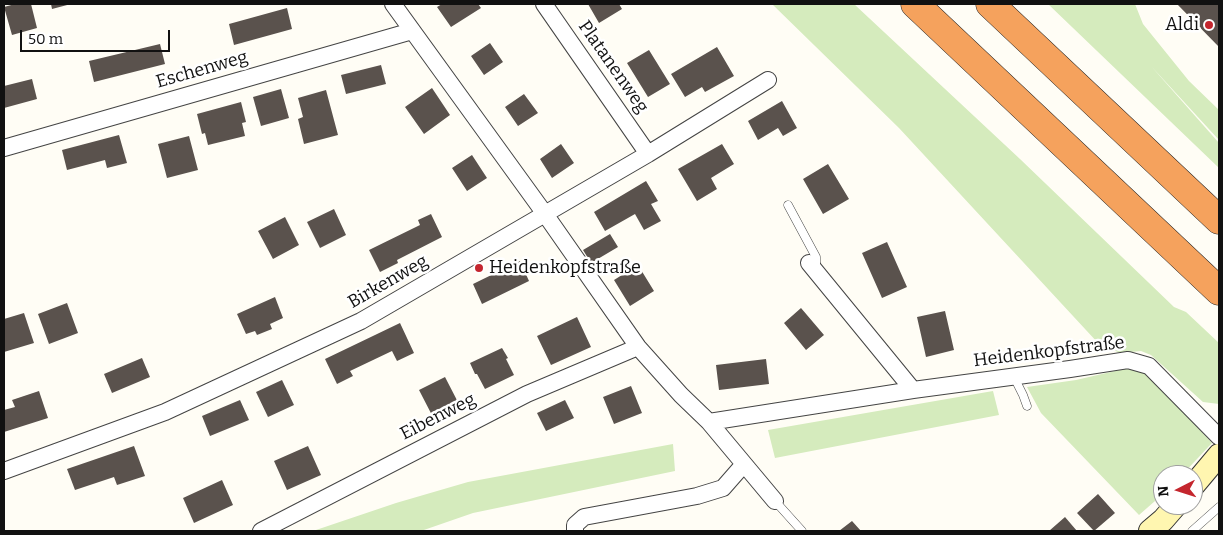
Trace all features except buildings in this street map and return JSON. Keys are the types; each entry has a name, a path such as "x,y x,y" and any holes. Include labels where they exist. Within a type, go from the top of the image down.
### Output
{"highway":[{"path":"915,4 1219,291"},
{"path":"990,4 1219,220"}],"main road":[{"path":"1203,474 1219,454"},
{"path":"1150,531 1167,515"}],"street":[{"path":"393,4 545,214 638,348 681,395 709,422 775,501"},
{"name":"Platanenweg","path":"544,4 648,154"},
{"name":"Eschenweg","path":"4,148 412,31"},
{"name":"Birkenweg","path":"4,471 165,412 360,321 648,154 768,80"},
{"path":"812,267 913,390"},
{"name":"Eibenweg","path":"261,531 527,394 638,348"},
{"name":"Heidenkopfstraße","path":"709,422 913,390 1128,360 1149,366 1219,437"},
{"path":"575,531 575,525 584,517 697,496 723,488 744,464"}],"lane":[{"path":"788,205 816,257 812,267"},
{"path":"1014,377 1027,406"},
{"path":"775,501 802,531"},
{"path":"1192,531 1219,507"}],"green space":[{"path":"772,4 854,4 1020,159 1174,307 1186,312 1219,343 1219,404 1203,402 1151,355 1141,351 1120,353 1098,343 899,128"},
{"path":"1048,4 1135,4 1143,24 1189,81 1219,110 1219,140 1151,66 1219,143 1219,168"},
{"path":"1128,368 1147,372 1212,443 1191,465 1153,465 1153,503 1139,515 1041,413 1027,387 1076,380"},
{"path":"993,391 999,415 775,458 768,430"},
{"path":"673,444 675,471 473,513 421,531 313,531 396,503 468,482"}],"place":[{"name":"Aldi","path":"1209,25"},
{"name":"Heidenkopfstraße","path":"479,268"}]}
